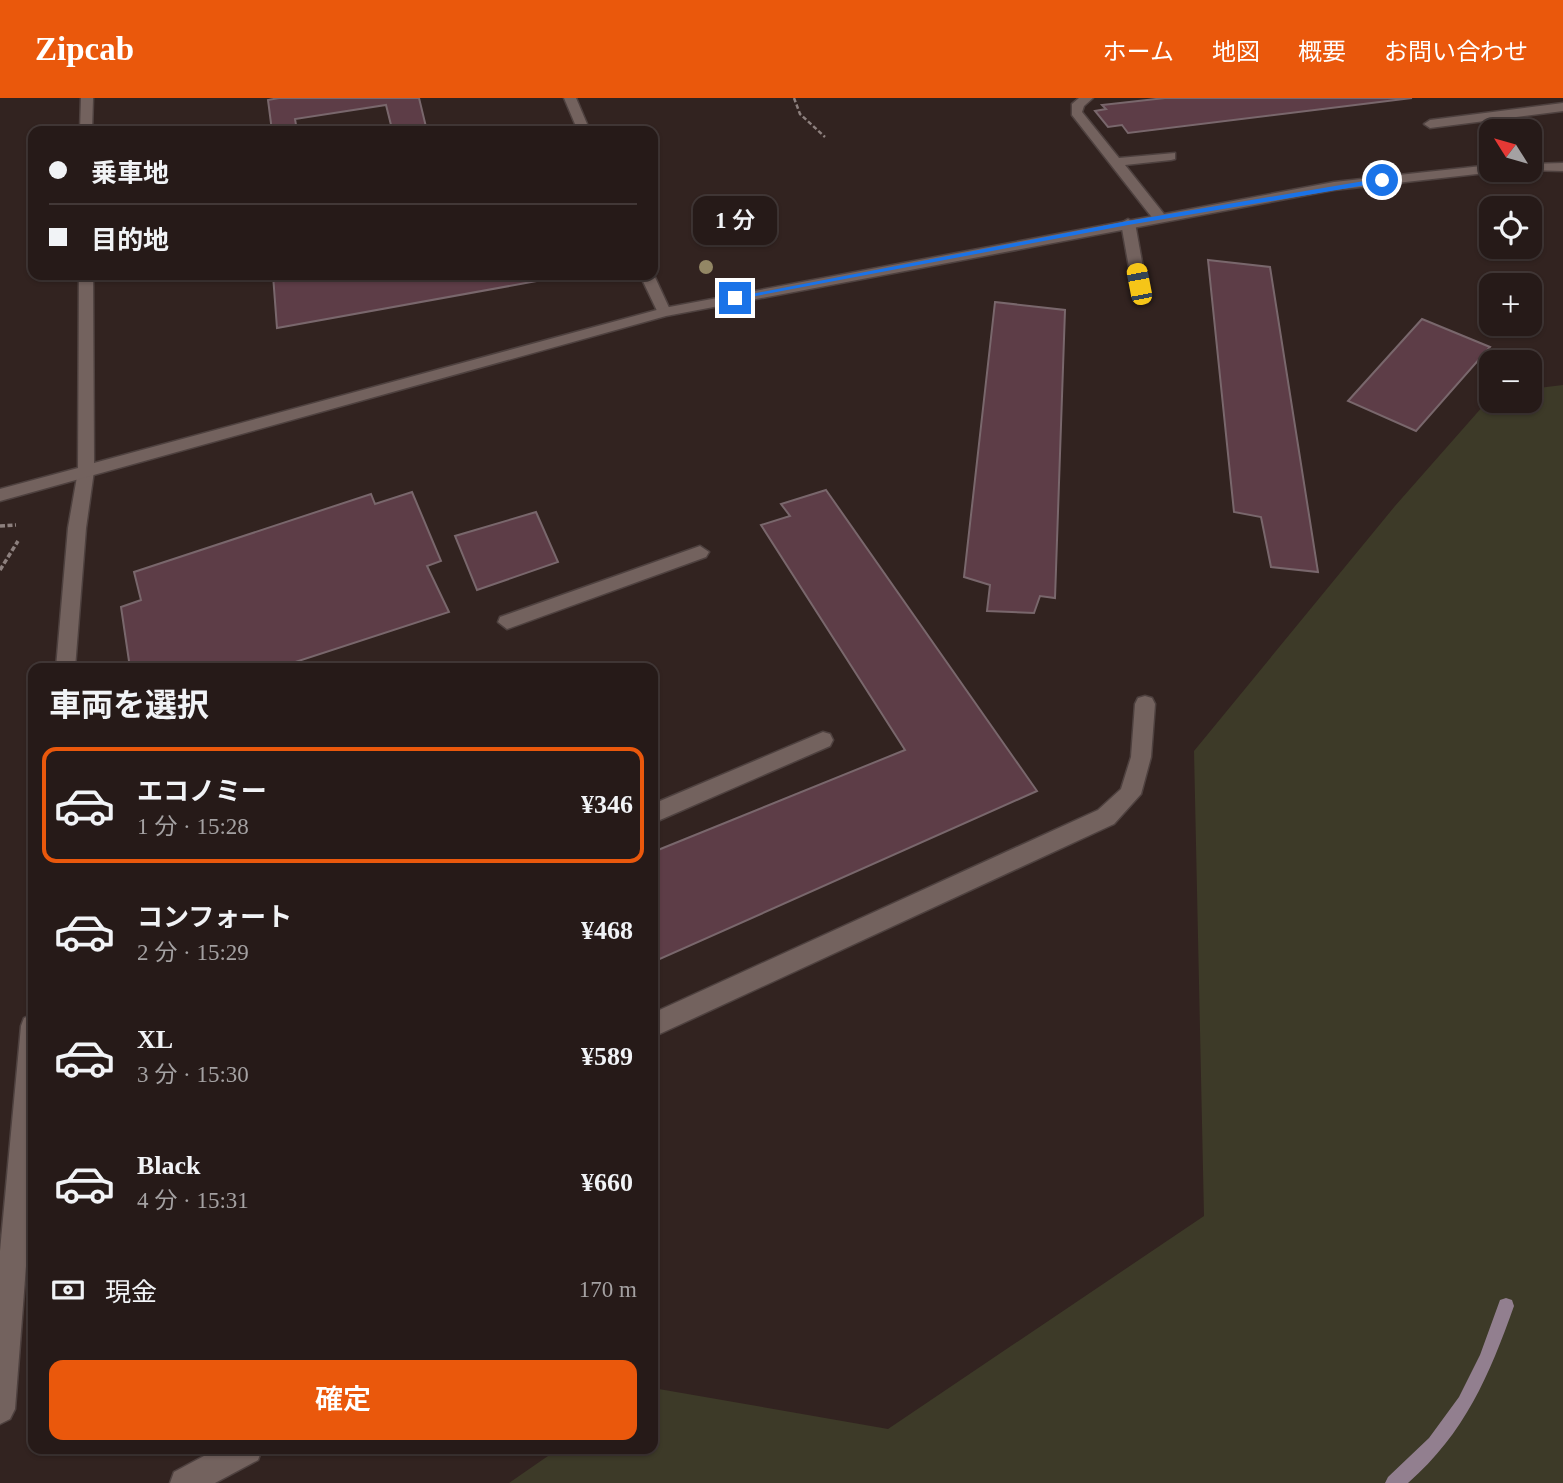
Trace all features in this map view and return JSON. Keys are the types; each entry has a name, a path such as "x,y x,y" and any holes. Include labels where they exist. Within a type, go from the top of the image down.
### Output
{"street":[{"path":"86,126 87,98"},
{"path":"570,98 582,126"},
{"path":"1087,98 1078,104 1076,112 1118,162 1158,217"},
{"path":"1430,124 1563,107"},
{"path":"1118,162 1171,156"},
{"path":"1542,168 1563,167"},
{"path":"0,495 664,312 1334,186 1454,170 1479,169"},
{"path":"1128,223 1139,284"},
{"path":"65,663 77,528 86,471 86,280"},
{"path":"650,280 664,312"},
{"path":"507,622 701,552"},
{"path":"658,1023 1106,817 1130,794 1141,757 1145,705"},
{"path":"658,812 823,740"},
{"path":"0,1409 28,1085"},
{"path":"0,1237 17,1213"},
{"path":"185,1483 238,1454"}],"path":[{"path":"794,98 800,114 825,137"},
{"path":"0,570 18,541"}],"shaded area":[{"path":"1563,385 1563,1483 509,1483 551,1454 658,1454 658,1389 888,1429 1204,1216 1194,751 1395,506 1479,411 1479,413 1542,413 1542,388"}],"building":[{"path":"419,98 426,126 391,126 386,105 295,119 296,126 271,126 268,100"},
{"path":"1165,98 1412,98 1128,133 1122,125 1108,127 1095,111 1106,109 1102,105"},
{"path":"1208,260 1270,267 1318,572 1271,567 1261,517 1234,512"},
{"path":"273,280 537,281 277,328"},
{"path":"995,302 1065,310 1055,598 1040,596 1034,613 987,611 990,585 964,577"},
{"path":"1422,319 1490,347 1487,350 1479,350 1479,359 1416,431 1348,401"},
{"path":"826,490 1037,791 658,960 658,850 905,750 761,525 790,516 781,504"},
{"path":"412,492 441,561 427,566 449,612 292,663 129,663 121,607 141,600 134,572 371,494 375,504"},
{"path":"536,512 558,562 477,590 455,536"}],"waterway":[{"path":"1394,1483 1435,1444 1465,1404 1487,1358 1506,1306"}],"route":[{"path":"735,298 1128,223 1382,180"}]}
